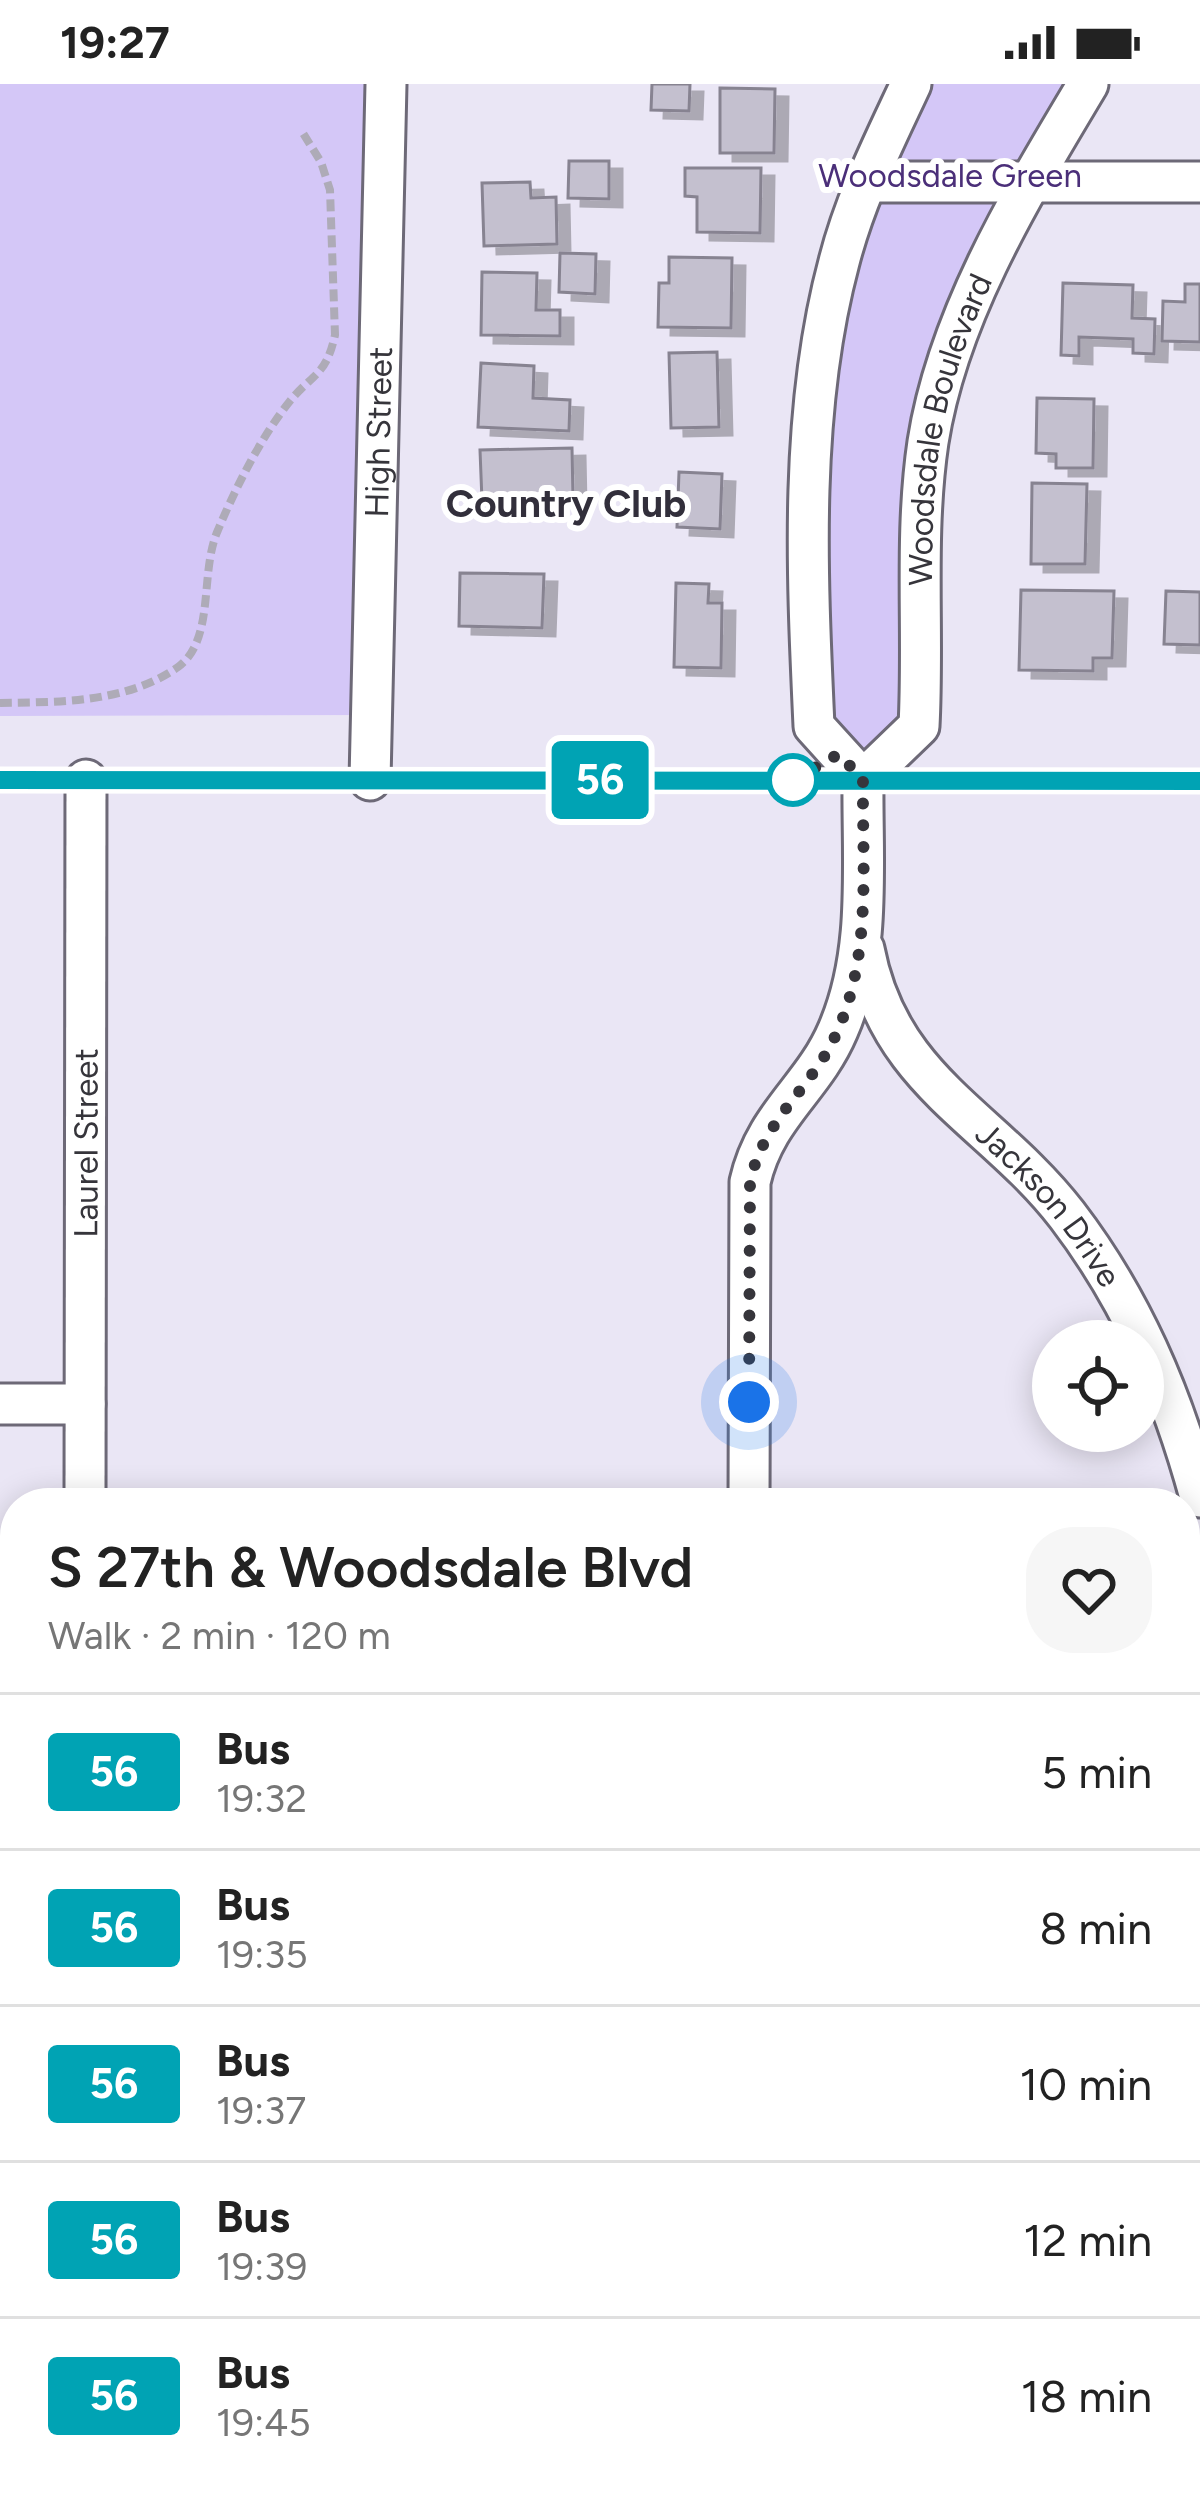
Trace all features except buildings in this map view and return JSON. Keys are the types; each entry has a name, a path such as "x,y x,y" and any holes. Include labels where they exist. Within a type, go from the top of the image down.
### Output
{"street":[{"name":"High Street","path":"370,780 386,84"},
{"path":"749,1488 750,1182 755,1158 771,1125 814,1073 838,1031 854,986 862,938 863,780 814,726 810,491 821,350 838,262 865,182 911,84"},
{"name":"Woodsdale Boulevard","path":"863,780 919,726 921,520 929,440 952,354 1030,181 1088,84"},
{"path":"865,182 1200,182"},
{"name":"Laurel Street","path":"85,1488 86,781"},
{"name":"Jackson Drive","path":"862,938 869,981 909,1058 1006,1147 1066,1213 1116,1286 1152,1353 1180,1424 1198,1488"},
{"path":"0,1404 85,1404"}],"path":[{"path":"0,704 115,694 158,679 195,650 202,628 207,560 218,530 272,428 330,357 335,335 330,190 321,162 301,130"}],"green space":[{"path":"0,84 386,84 371,715 0,716"},
{"name":"Woodsdale Green","path":"911,84 1088,84 952,354 919,726 863,780 814,713 821,350"}],"bus line":[{"name":"56","path":"0,780 1200,781"}],"district":[{"name":"Country Club","path":"566,503"}],"route":[{"path":"749,1402 750,1182 755,1158 771,1125 814,1073 838,1031 854,986 862,938 863,780 839,754 793,780"}]}
